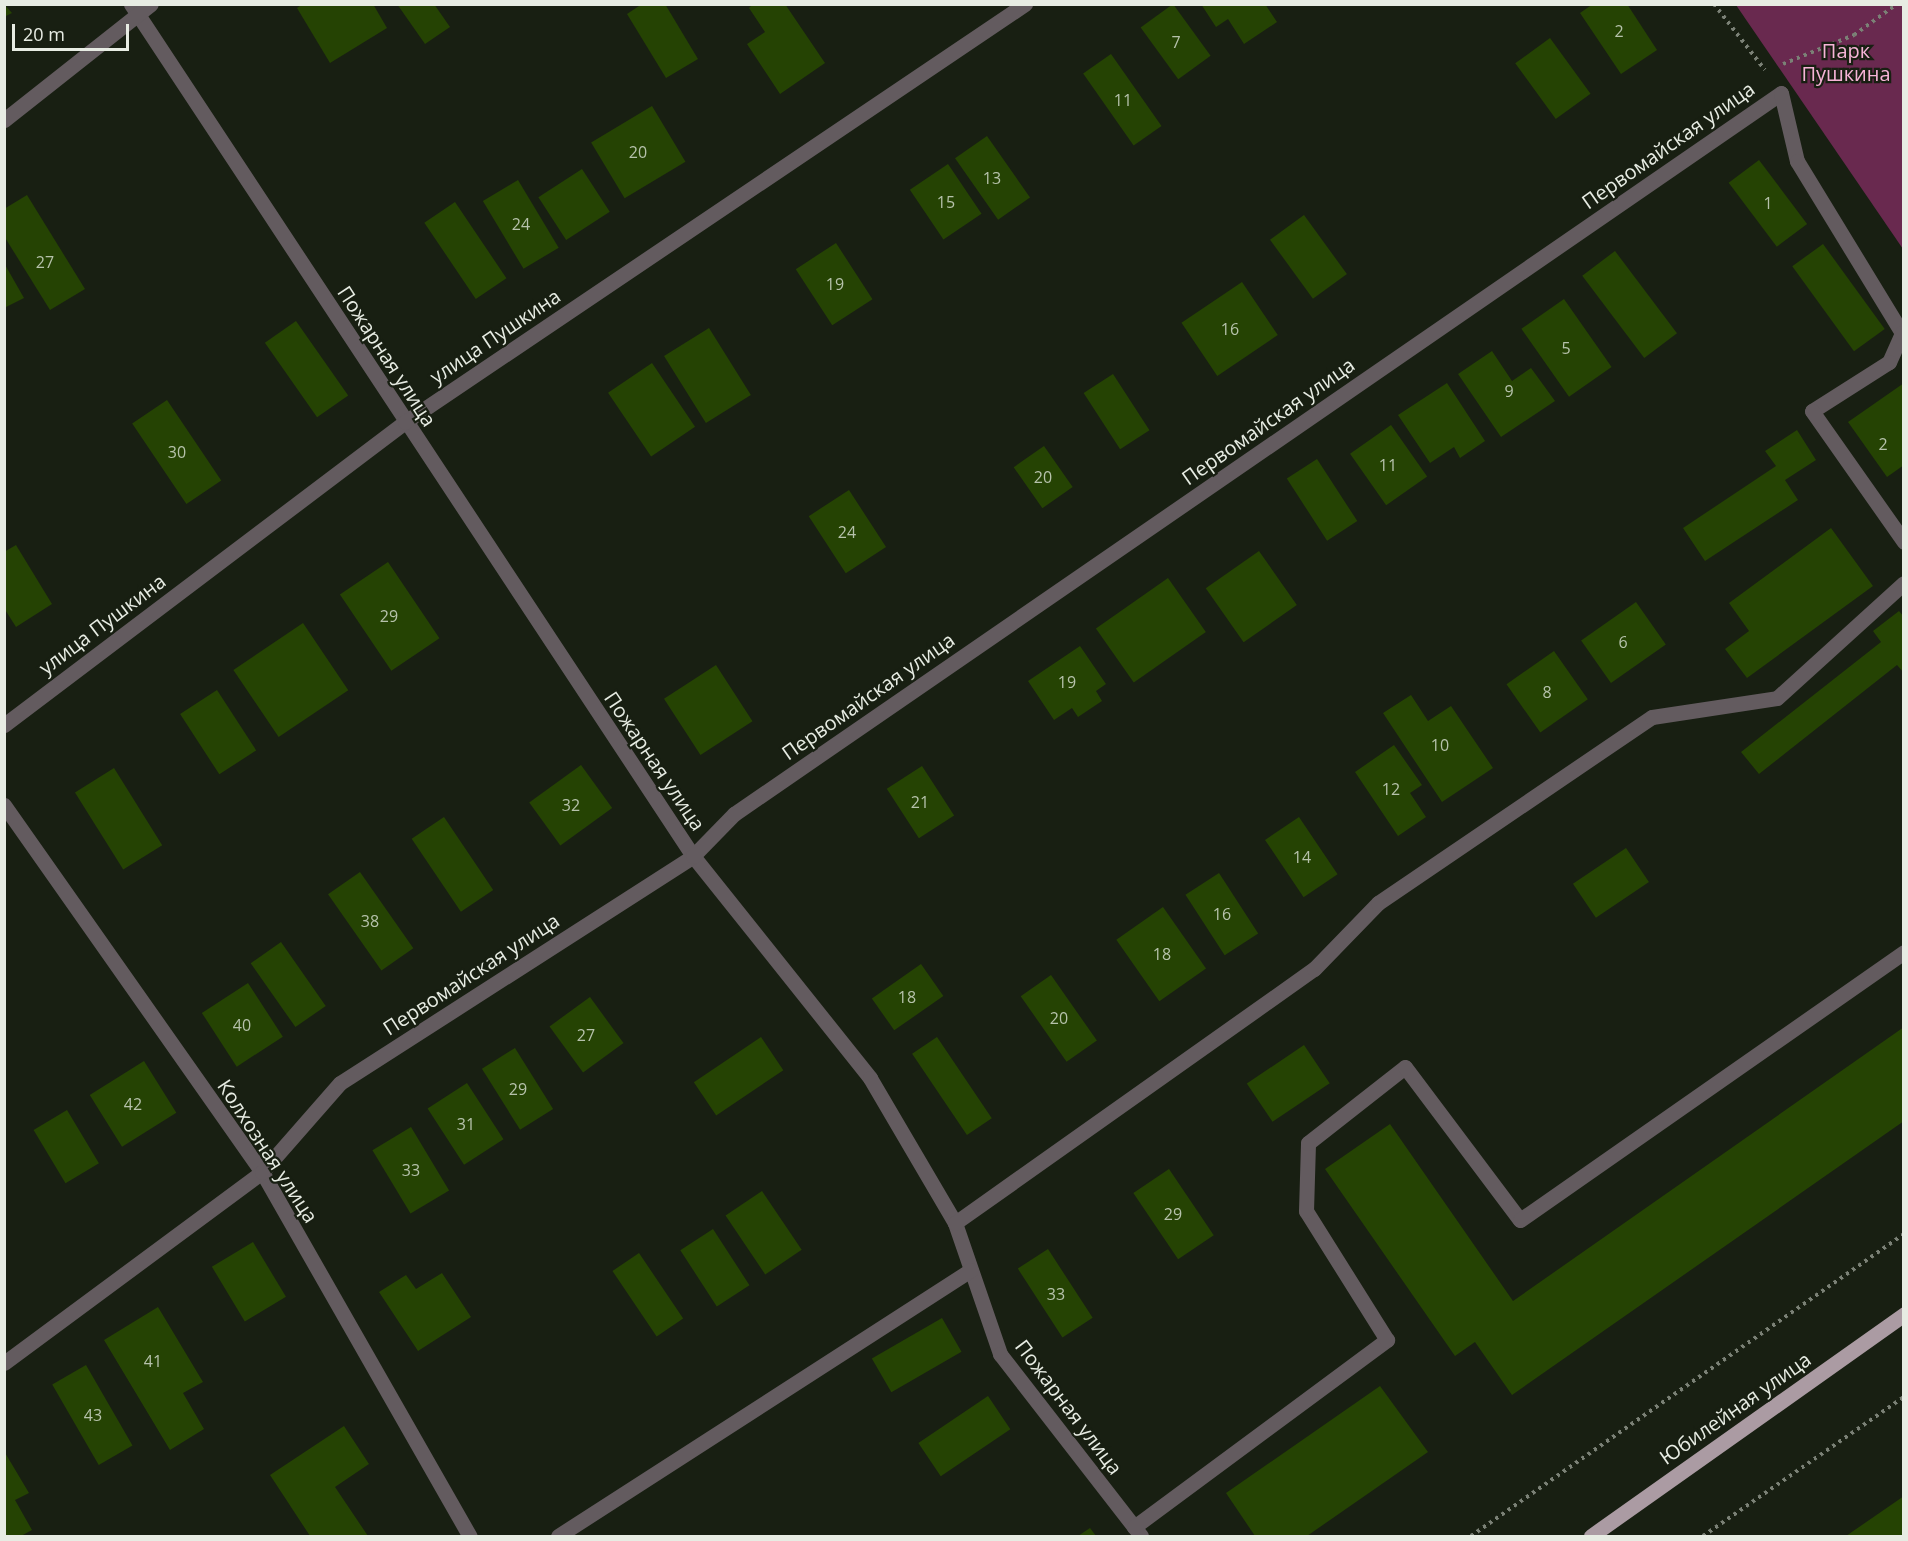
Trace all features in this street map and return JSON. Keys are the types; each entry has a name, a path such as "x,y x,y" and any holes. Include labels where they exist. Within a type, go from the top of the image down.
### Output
{"main road":[{"name":"Юбилейная улица","path":"1591,1536 1904,1314"}],"street":[{"path":"4,120 134,9 151,4"},
{"name":"улица Пушкина","path":"4,725 405,422 1025,4"},
{"name":"Пожарная улица","path":"134,9 693,856 870,1078 955,1222 1000,1354 1137,1532"},
{"path":"1781,93 1797,161 1902,333 1889,362 1812,411 1904,542"},
{"name":"Первомайская улица","path":"4,1363 262,1172 340,1083 693,856 734,814 1781,93"},
{"path":"955,1222 1314,969 1378,903 1653,717 1776,698 1904,583"},
{"name":"Колхозная улица","path":"4,805 262,1172 470,1536"},
{"path":"1137,1532 1387,1340 1306,1211 1308,1143 1405,1067 1520,1220 1904,952"},
{"path":"558,1536 971,1270"}],"path":[{"path":"1714,4 1781,93"},
{"path":"1766,71 1854,35 1898,4"},
{"path":"1471,1536 1904,1234"},
{"path":"1702,1536 1904,1397"}],"green space":[{"name":"Парк Пушкина","path":"1736,5 1903,5 1903,249"}],"building":[{"path":"4,4 12,13 4,17"},
{"path":"303,4 373,4 387,28 330,63 297,8"},
{"path":"397,4 434,4 450,27 425,44"},
{"path":"642,4 665,4 698,59 666,78 627,14"},
{"path":"753,4 785,4 825,63 780,94 747,44 765,32 749,8"},
{"path":"1173,4 1211,56 1178,79 1141,28"},
{"path":"1201,4 1265,4 1277,22 1244,44 1228,19 1216,27"},
{"path":"1593,4 1627,4 1657,50 1621,74 1580,13"},
{"path":"1550,38 1591,94 1556,119 1515,63"},
{"path":"1111,54 1161,126 1134,146 1083,74"},
{"path":"652,106 685,162 625,198 591,143"},
{"path":"987,136 1030,197 998,220 955,158"},
{"path":"1759,160 1807,224 1777,247 1729,183"},
{"path":"948,164 982,214 943,239 910,190"},
{"path":"582,169 610,212 566,240 538,197"},
{"path":"518,180 559,248 524,269 483,201"},
{"path":"27,195 85,289 50,310 4,236 4,209"},
{"path":"455,202 506,278 476,299 424,223"},
{"path":"1304,215 1347,274 1313,299 1270,240"},
{"path":"836,243 872,299 832,325 796,269"},
{"path":"1823,244 1885,329 1854,351 1792,266"},
{"path":"1615,251 1677,333 1644,358 1582,276"},
{"path":"4,263 24,298 4,308"},
{"path":"1242,282 1278,335 1217,376 1181,323"},
{"path":"1564,299 1612,367 1569,397 1521,329"},
{"path":"296,321 348,396 317,417 265,343"},
{"path":"709,328 751,395 706,423 664,356"},
{"path":"1492,351 1512,381 1531,368 1555,401 1501,437 1458,374"},
{"path":"652,363 695,427 651,456 608,393"},
{"path":"1113,374 1149,430 1120,449 1084,393"},
{"path":"1447,383 1485,441 1460,458 1454,447 1430,463 1398,415"},
{"path":"1904,383 1904,465 1887,477 1848,422"},
{"path":"167,400 221,480 186,504 132,423"},
{"path":"1391,425 1427,477 1386,505 1350,454"},
{"path":"1797,430 1816,460 1785,480 1798,500 1705,561 1683,528 1776,466 1765,451"},
{"path":"1044,446 1073,487 1042,508 1014,467"},
{"path":"1317,459 1357,521 1327,541 1287,479"},
{"path":"849,490 886,547 846,573 809,516"},
{"path":"1831,528 1873,586 1747,678 1725,649 1749,631 1729,603"},
{"path":"16,545 52,604 16,627 4,608 4,552"},
{"path":"1259,551 1297,605 1244,642 1206,588"},
{"path":"388,562 439,638 391,671 340,594"},
{"path":"1168,578 1206,632 1134,683 1096,628"},
{"path":"1636,602 1666,645 1611,683 1581,640"},
{"path":"1899,611 1904,617 1904,673 1897,665 1759,774 1741,752 1881,642 1873,631"},
{"path":"303,623 348,690 279,737 233,670"},
{"path":"1080,646 1106,684 1096,691 1102,701 1078,717 1072,708 1054,720 1028,681"},
{"path":"1554,651 1588,699 1540,733 1506,684"},
{"path":"716,665 752,721 700,755 664,699"},
{"path":"217,690 256,750 219,774 180,714"},
{"path":"1411,695 1428,721 1451,706 1493,768 1442,802 1383,713"},
{"path":"1394,745 1422,785 1410,793 1426,817 1398,836 1355,772"},
{"path":"581,765 612,808 560,845 529,803"},
{"path":"922,766 954,815 919,838 887,789"},
{"path":"114,768 162,845 123,870 75,792"},
{"path":"444,817 493,890 461,912 412,839"},
{"path":"1299,817 1338,874 1304,897 1265,840"},
{"path":"1626,848 1649,882 1596,918 1573,884"},
{"path":"360,872 413,948 381,971 328,894"},
{"path":"1219,873 1258,933 1225,955 1185,895"},
{"path":"1163,907 1206,968 1159,1001 1116,940"},
{"path":"281,942 326,1006 295,1027 251,963"},
{"path":"921,964 943,996 894,1030 872,998"},
{"path":"1051,975 1097,1041 1067,1062 1021,996"},
{"path":"248,983 283,1037 237,1067 202,1013"},
{"path":"590,997 624,1043 583,1073 550,1026"},
{"path":"1904,1027 1904,1121 1512,1395 1475,1342 1455,1356 1325,1169 1390,1124 1513,1301"},
{"path":"761,1037 783,1070 716,1115 694,1082"},
{"path":"937,1037 992,1118 967,1135 912,1054"},
{"path":"1304,1045 1330,1083 1273,1122 1247,1084"},
{"path":"515,1048 553,1109 520,1130 482,1069"},
{"path":"144,1061 176,1113 122,1147 90,1095"},
{"path":"467,1083 503,1139 464,1165 428,1109"},
{"path":"67,1110 99,1163 66,1183 34,1130"},
{"path":"411,1127 449,1190 411,1214 372,1150"},
{"path":"1169,1169 1214,1235 1178,1259 1133,1193"},
{"path":"762,1191 802,1250 765,1274 726,1216"},
{"path":"713,1229 749,1285 717,1306 680,1250"},
{"path":"253,1242 286,1297 245,1322 212,1267"},
{"path":"1048,1249 1093,1318 1062,1337 1018,1269"},
{"path":"639,1253 683,1318 657,1336 612,1271"},
{"path":"442,1273 471,1317 418,1351 379,1292 406,1275 416,1289"},
{"path":"158,1307 203,1382 183,1393 204,1429 170,1450 104,1340"},
{"path":"942,1318 962,1352 891,1392 872,1358"},
{"path":"86,1365 132,1446 99,1465 52,1384"},
{"path":"1380,1386 1428,1452 1307,1536 1255,1536 1226,1493"},
{"path":"988,1396 1010,1429 941,1476 918,1443"},
{"path":"344,1426 369,1464 335,1487 368,1536 310,1536 270,1475"},
{"path":"4,1451 29,1493 15,1500 32,1530 21,1536 4,1536"},
{"path":"1904,1496 1904,1536 1846,1536"},
{"path":"1090,1528 1096,1536 1078,1536"}]}
